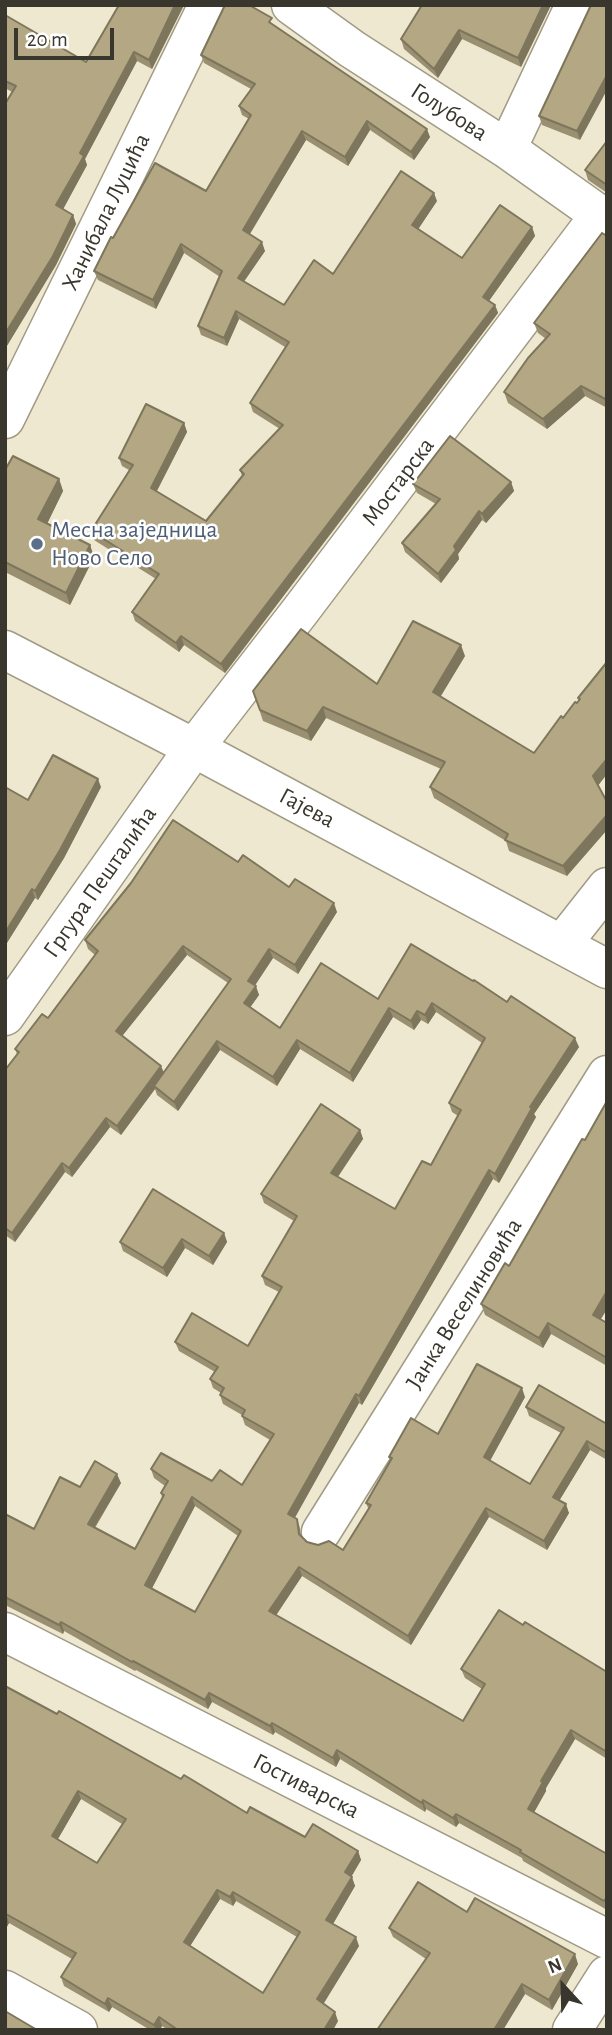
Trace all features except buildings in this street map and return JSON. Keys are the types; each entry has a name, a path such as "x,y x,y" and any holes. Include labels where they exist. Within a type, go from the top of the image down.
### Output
{"street":[{"name":"Ханибала Луцића","path":"5,419 208,5"},
{"name":"Голубова","path":"291,5 352,49 507,149 603,218"},
{"path":"507,149 575,5"},
{"name":"Мостарска","path":"194,748 603,218"},
{"name":"Гајева","path":"5,650 607,969"},
{"name":"Гргура Пешталића","path":"5,1016 194,748"},
{"path":"562,944 607,887"},
{"name":"Јанка Веселиновића","path":"321,1532 607,1075"},
{"name":"Гостиварска","path":"5,1632 607,1939"},
{"path":"572,2030 607,1975"},
{"path":"5,1990 78,2030"}],"place":[{"name":"Месна заједница Ново Село","path":"37,544"}]}
